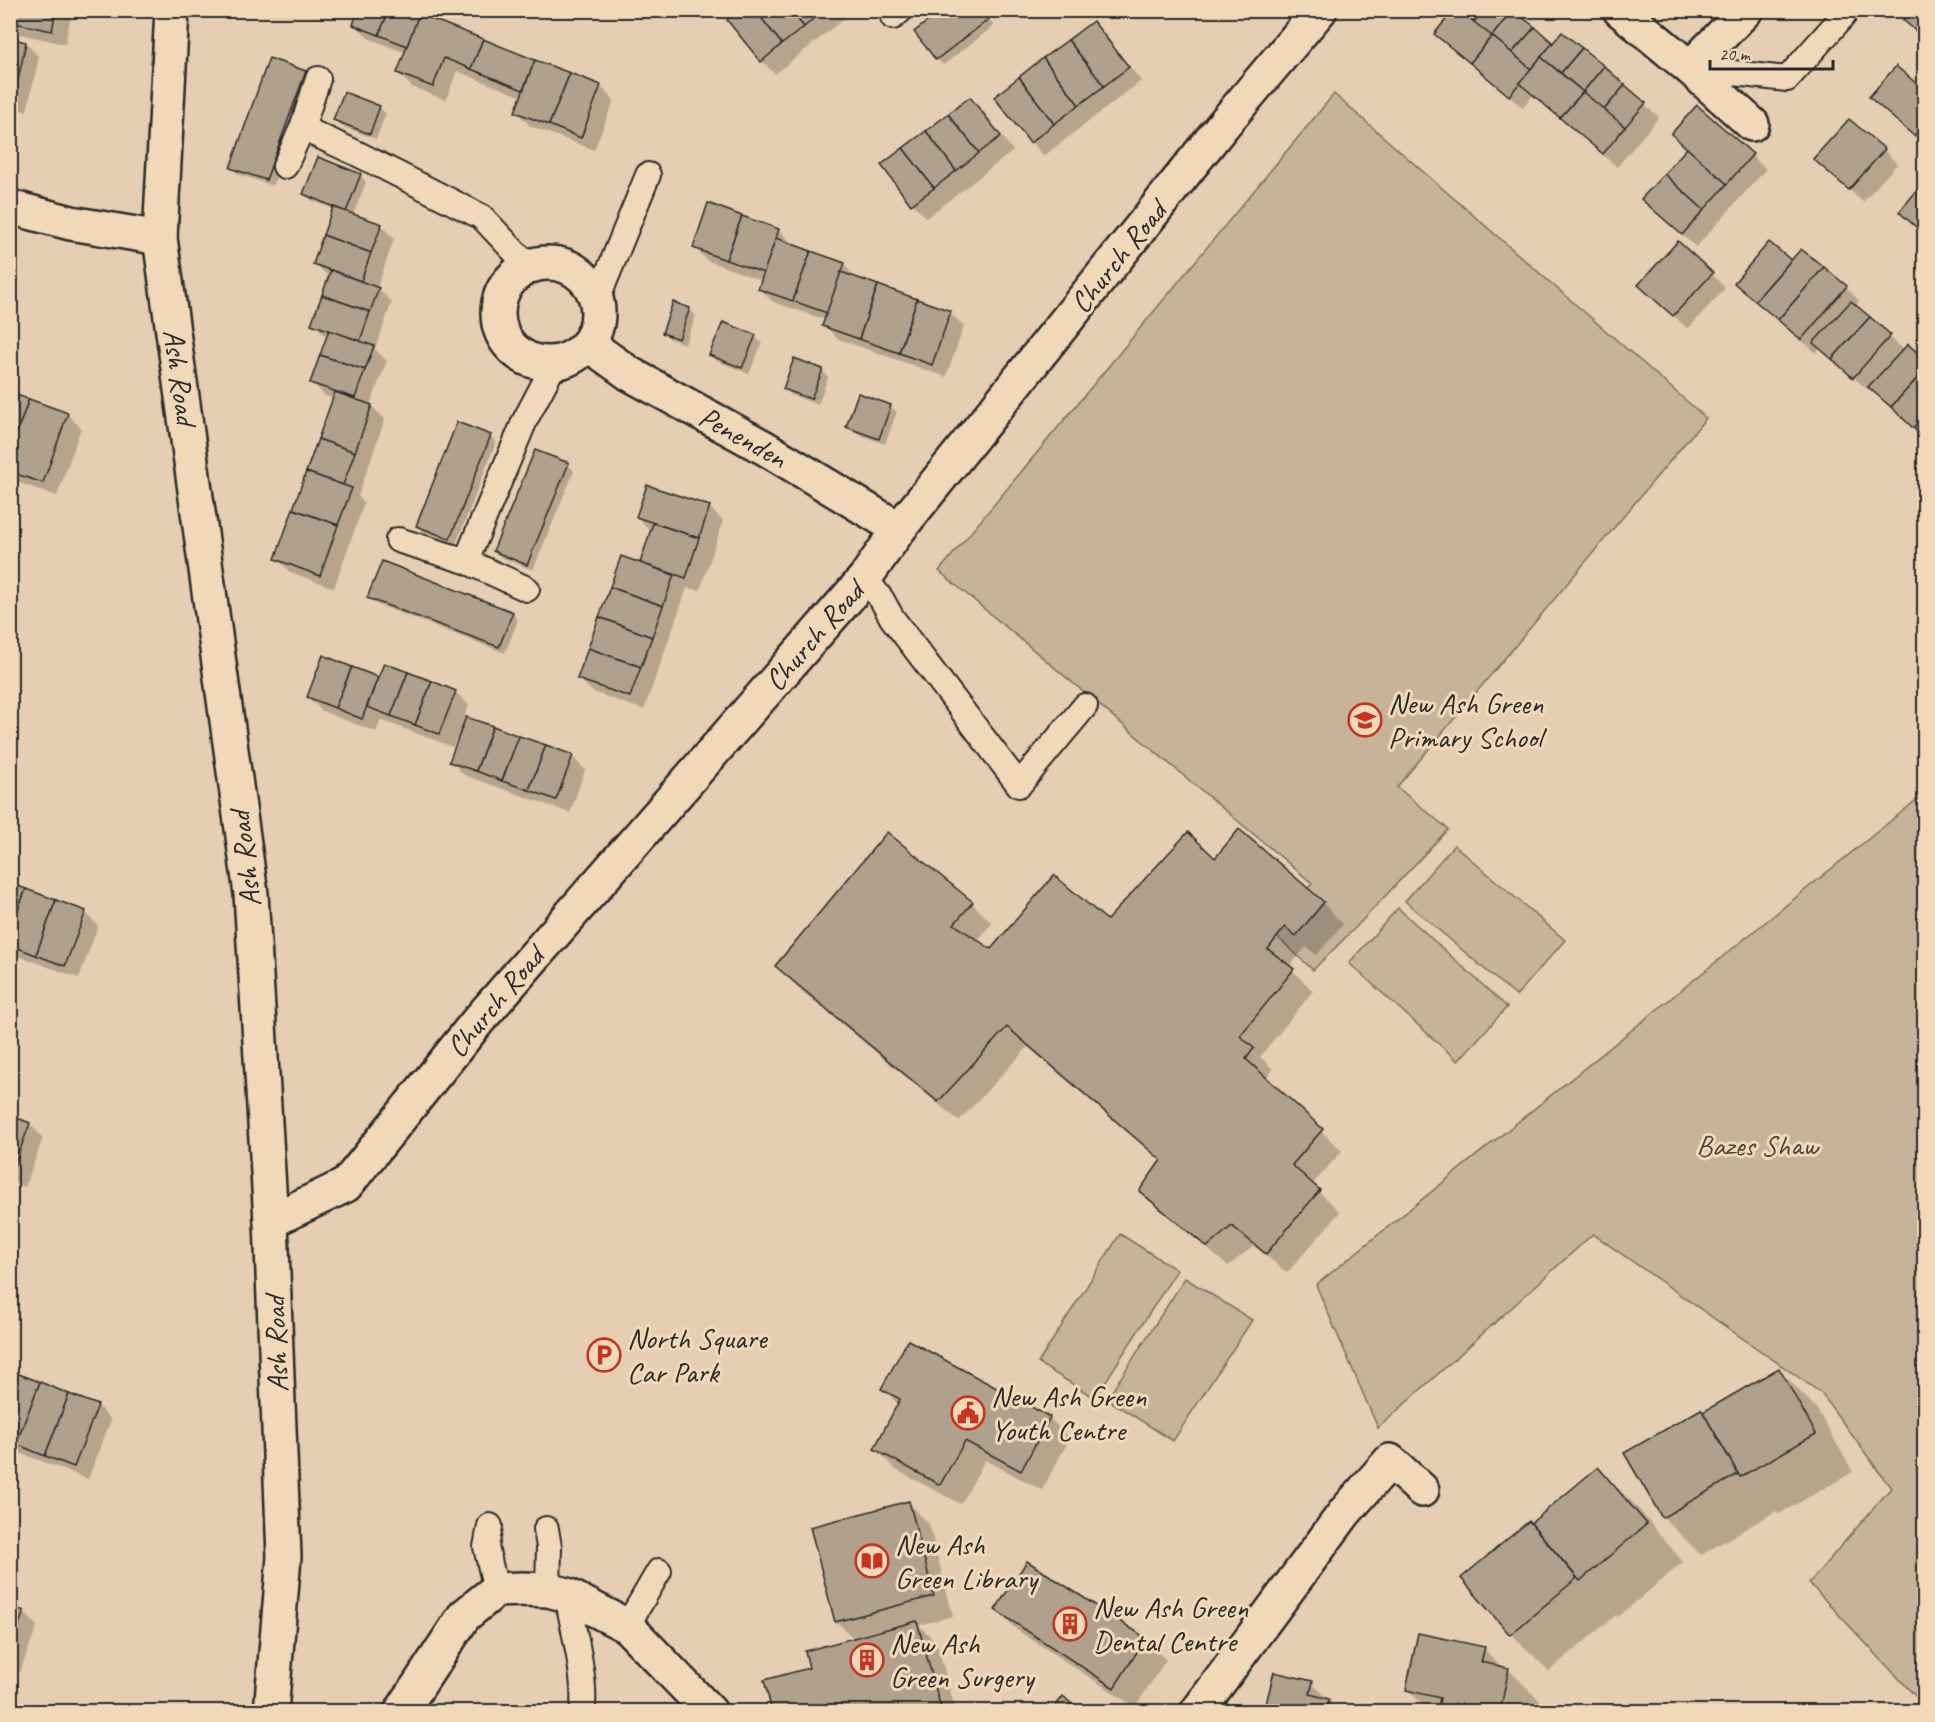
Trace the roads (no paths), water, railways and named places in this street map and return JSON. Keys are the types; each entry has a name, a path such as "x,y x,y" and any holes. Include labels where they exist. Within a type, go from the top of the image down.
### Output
{"street":[{"name":"Ash Road","path":"172,10 160,238 251,894 272,1221 284,1557 271,1712"},
{"name":"Church Road","path":"272,1221 346,1185 477,1022 865,578 899,529 1223,125 1320,10"},
{"path":"1620,10 1690,68 1752,124"},
{"path":"1690,68 1746,10"},
{"path":"10,207 71,222 160,238"},
{"path":"546,264 565,266 580,274 592,288 597,300 598,317 594,333 588,344 574,356 555,363 538,362 522,355 507,342 500,326 498,309 508,284 529,267 546,264"},
{"name":"Penenden","path":"588,344 630,374 765,448 899,529"},
{"path":"1197,1712 1345,1512 1390,1461 1422,1490"},
{"path":"401,1712 464,1616 495,1590 557,1592 627,1626 710,1712"}],"lane":[{"path":"1690,68 1787,79 1844,15 1840,10"},
{"path":"285,166 302,128 318,79"},
{"path":"302,128 482,217 529,267"},
{"path":"597,300 648,175"},
{"path":"466,561 525,420 555,363"},
{"path":"398,540 466,561 527,589"},
{"path":"865,578 892,618 1018,785 1085,706"},
{"path":"490,1526 486,1547 495,1590"},
{"path":"546,1529 557,1592 578,1652 584,1703 582,1712"},
{"path":"627,1626 659,1570"}],"place":[{"name":"New Ash Green Primary School","path":"1365,720"},
{"name":"North Square Car Park","path":"604,1355"},
{"name":"New Ash Green Youth Centre","path":"968,1413"},
{"name":"New Ash Green Library","path":"872,1561"},
{"name":"New Ash Green Dental Centre","path":"1070,1624"},
{"name":"New Ash Green Surgery","path":"867,1660"}],"park label":[{"name":"Bazes Shaw","path":"1757,1145"}]}
